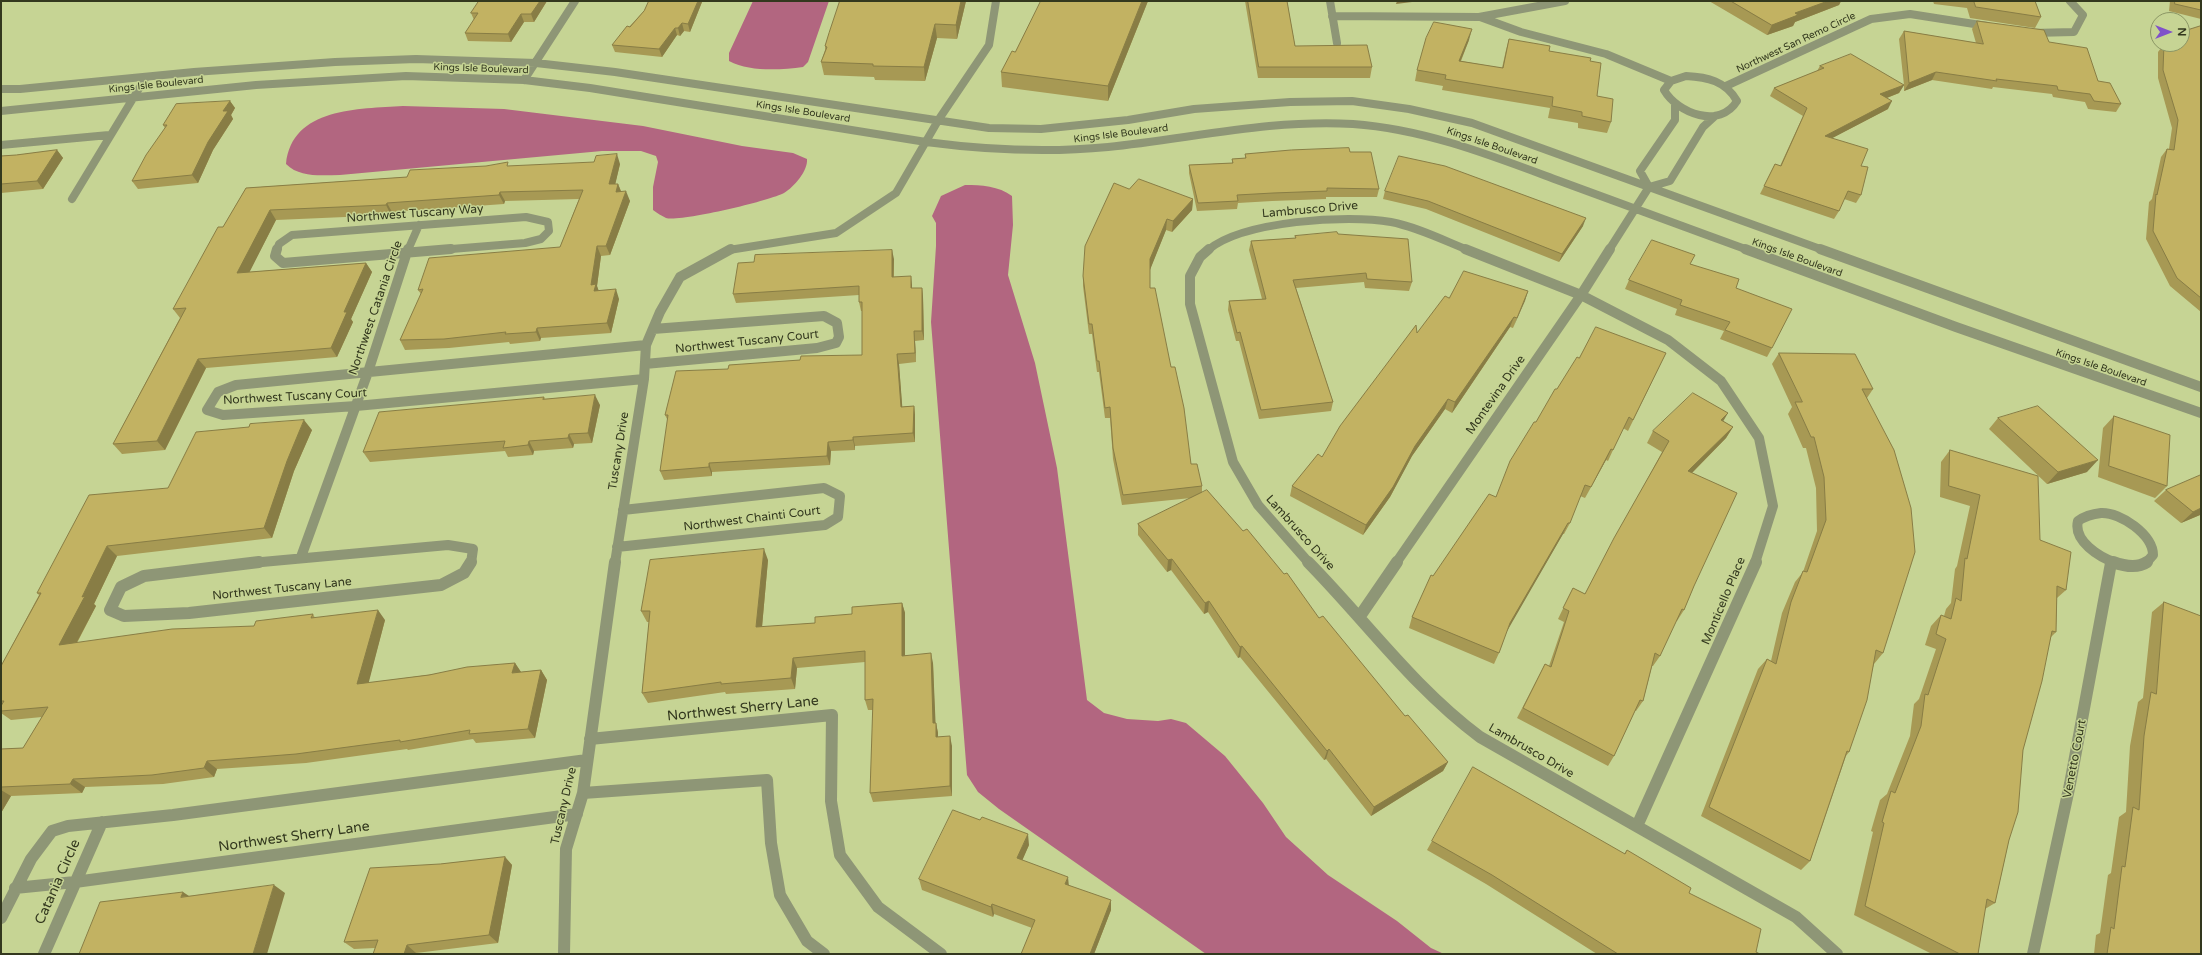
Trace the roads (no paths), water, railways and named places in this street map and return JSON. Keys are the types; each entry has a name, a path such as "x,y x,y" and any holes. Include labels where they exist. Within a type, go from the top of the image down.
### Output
{"street":[{"path":"524,80 575,1"},
{"name":"Tuscany Drive","path":"564,954 566,849 583,793 617,547 644,379 646,345 660,312 680,277 733,248 836,233 896,193 939,120 989,45 996,1"},
{"path":"1330,1 1337,43"},
{"path":"1332,16 1479,17 1565,1"},
{"path":"2027,32 2074,32 2083,15 2070,1"},
{"name":"Northwest San Remo Circle","path":"1726,86 1871,19 1910,14 1996,27"},
{"path":"1479,17 1521,32 1606,54 1671,81"},
{"name":"Kings Isle Boulevard","path":"1,89 20,89 335,62 416,60 536,63 623,74 989,128 1041,129 1128,120 1194,109 1290,102 1352,101 1410,109 1472,123 2201,386"},
{"path":"1686,76 1700,77 1726,86 1734,94 1738,101 1735,108 1727,113 1715,116 1701,115 1675,105 1667,98 1664,90 1671,81 1686,76"},
{"path":"72,198 109,135 146,77"},
{"name":"Kings Isle Boulevard","path":"1,111 256,85 398,77 524,80 590,88 926,142 982,149 1050,151 1109,147 1207,133 1296,124 1353,124 1403,130 1460,144 1956,327 2201,413"},
{"path":"1675,105 1675,120 1640,171 1650,187 1670,181 1703,127 1715,116"},
{"path":"1,145 109,135"},
{"name":"Montevina Drive","path":"1360,616 1581,295 1650,187"},
{"name":"Northwest Tuscany Way","path":"526,217 548,222 549,231 541,239 525,242 407,252 283,263 275,256 278,244 292,235 526,217"},
{"name":"Lambrusco Drive","path":"1581,295 1433,235 1391,222 1358,218 1283,223 1244,231 1214,245 1193,266 1190,282 1190,304 1233,462 1241,480 1256,503 1283,536 1360,616 1404,670 1463,725 1492,745 1796,916 1837,954"},
{"name":"Northwest Catania Circle","path":"301,557 368,372 407,252 419,225"},
{"name":"Monticello Place","path":"1581,295 1668,340 1721,381 1759,438 1772,506 1752,574 1637,826"},
{"name":"Northwest Tuscany Court","path":"645,364 817,348 836,343 839,337 837,323 824,316 653,329"},
{"name":"Northwest Tuscany Court","path":"644,379 356,406 223,416 207,410 218,392 236,386 646,345"},
{"name":"Northwest Chainti Court","path":"617,547 825,525 838,517 840,496 824,488 623,510"},
{"path":"2103,513 2118,517 2144,534 2152,545 2153,555 2151,559 2149,562 2140,567 2126,567 2111,563 2096,555 2085,545 2078,535 2077,525 2081,517 2090,514 2103,513"},
{"name":"Northwest Tuscany Lane","path":"448,545 473,549 474,561 462,577 441,585 188,613 124,616 110,610 121,588 144,576 301,557 448,545"},
{"name":"Venetto Court","path":"2033,954 2070,784 2111,563"},
{"name":"Northwest Sherry Lane","path":"590,739 832,715 831,801 840,855 878,908 941,954"},
{"path":"102,822 587,760"},
{"path":"583,793 767,780 771,843 780,895 807,941 824,954"},
{"name":"Northwest Sherry Lane","path":"15,888 75,882 576,814"},
{"name":"Catania Circle","path":"1,918 31,859 52,831 68,826 102,822"},
{"name":"Catania Circle","path":"44,954 102,822"}]}
